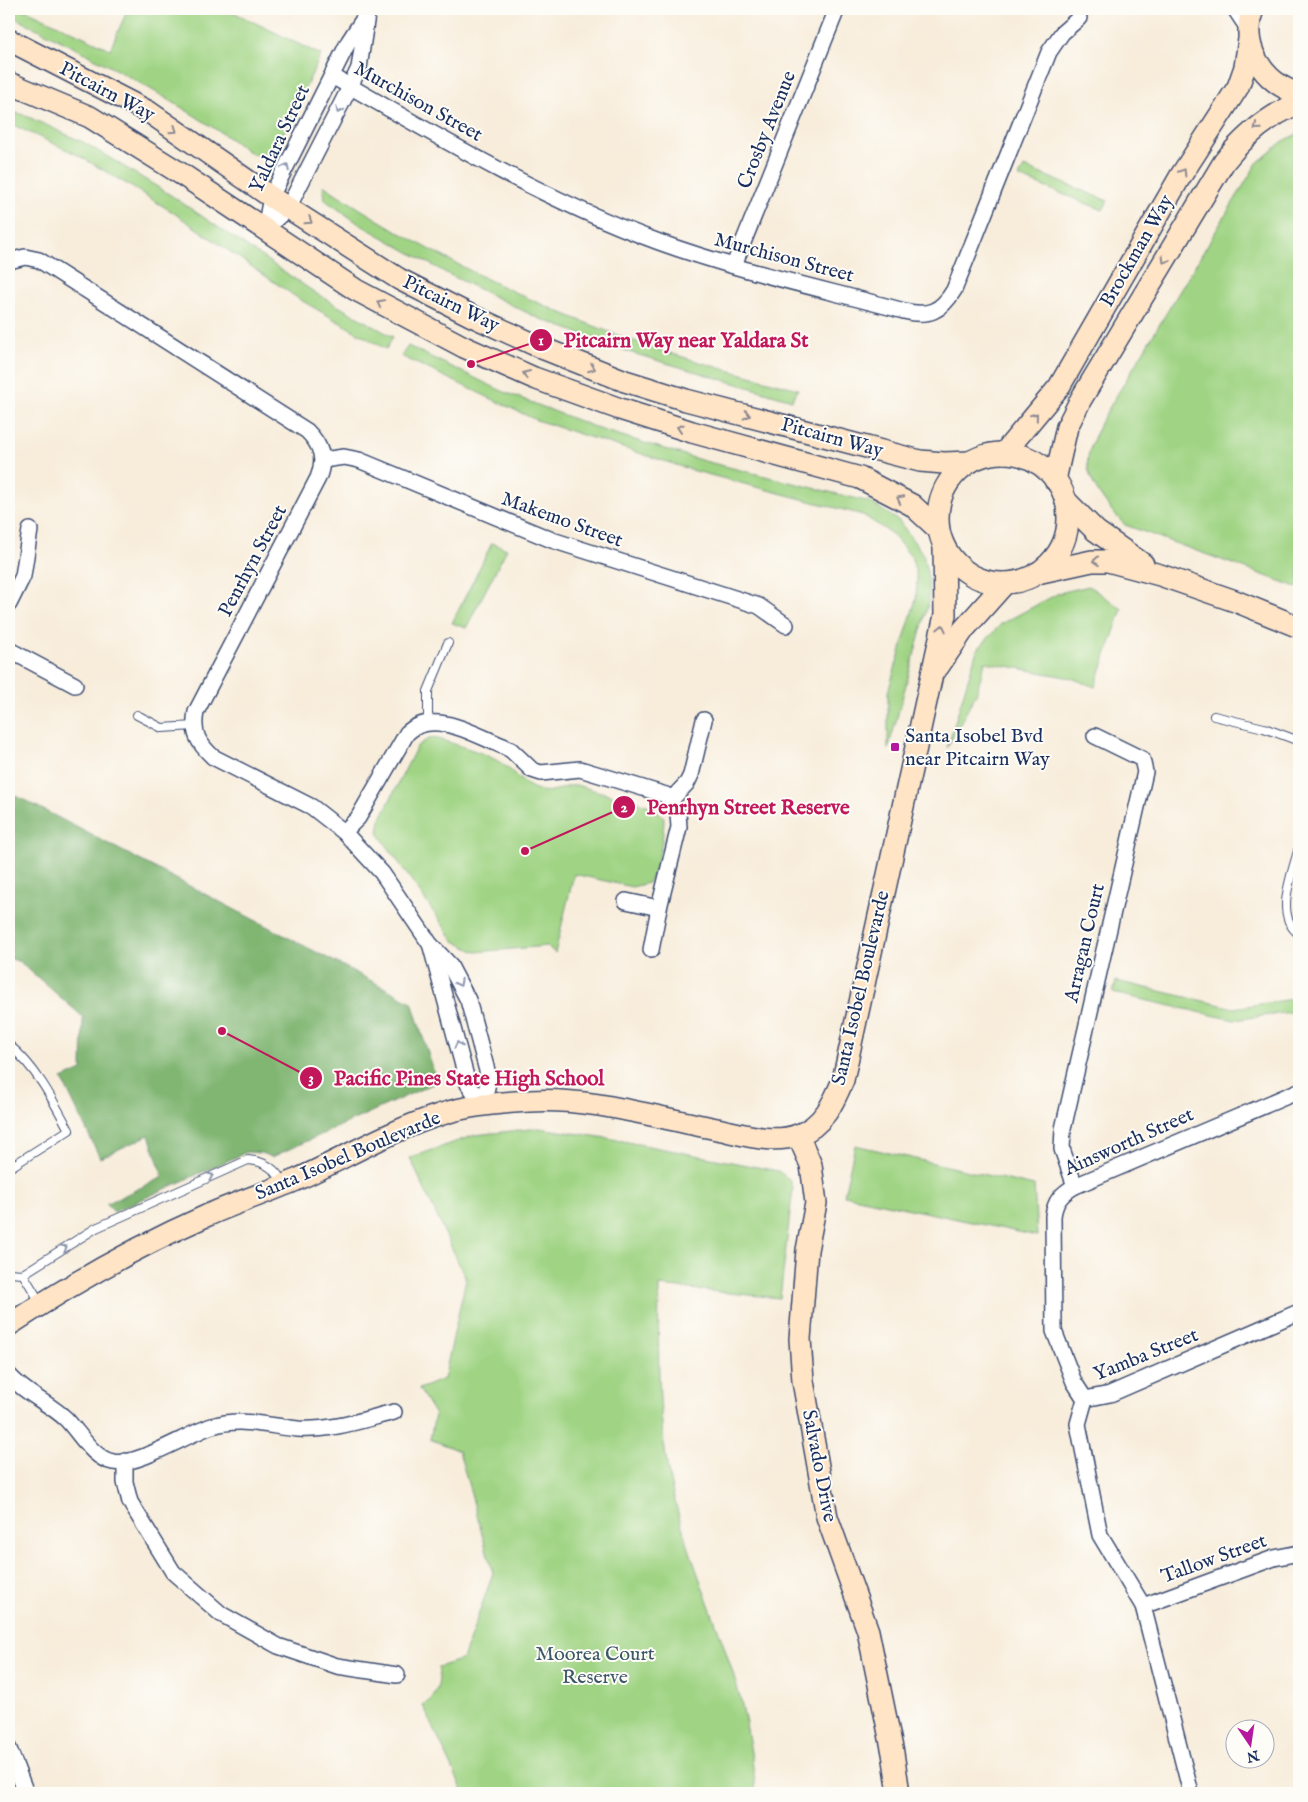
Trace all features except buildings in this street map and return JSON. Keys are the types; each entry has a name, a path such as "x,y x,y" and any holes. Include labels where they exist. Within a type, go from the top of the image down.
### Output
{"street":[{"name":"Crosby Avenue","path":"734,265 837,9"},
{"path":"1235,9 1249,35 1256,61 1271,80 1299,94"},
{"name":"Brockman Way","path":"1004,453 1058,387 1180,177 1238,87 1245,67 1253,9"},
{"name":"Yaldara Street","path":"280,203 332,76 349,41 369,11"},
{"name":"Yaldara Street","path":"265,229 350,87 359,68 369,11"},
{"name":"Murchison Street","path":"332,76 507,175 563,202 659,242 734,265 913,313 928,314 940,309 954,290 1049,52 1062,33 1079,18"},
{"name":"Pitcairn Way","path":"9,40 149,112 280,203 399,279 542,348 625,381 686,400 920,461 944,463 970,462"},
{"name":"Pitcairn Way","path":"9,83 90,118 265,229 356,290 464,347 534,378 620,410 692,432 860,478 912,505 941,538"},
{"name":"Brockman Way","path":"1055,480 1067,427 1081,399 1224,162 1237,146 1265,121 1299,103"},
{"path":"9,260 25,257 38,260 307,431 316,439 323,460"},
{"path":"1160,575 1132,558 1096,531 1066,501 1055,480 1041,466 1024,457 1004,453 987,455 970,462 955,474 944,490 938,509 941,538 955,562 970,574 987,581 1005,583 1092,561 1108,560 1160,575 1235,601 1299,627"},
{"name":"Makemo Street","path":"323,460 344,457 359,460 552,540 759,606 786,625"},
{"name":"Penrhyn Street","path":"194,726 196,712 318,478 323,460"},
{"path":"1036,574 1052,560 1063,542 1068,522 1066,501"},
{"path":"9,604 23,576 30,530"},
{"name":"Santa Isobel Boulevarde","path":"9,1326 41,1304 148,1244 207,1215 284,1185 412,1124 441,1114 483,1105 533,1101 567,1102 617,1109 770,1139 798,1135 813,1126 830,1109 843,1080 932,676 945,615 941,538"},
{"name":"Santa Isobel Boulevarde","path":"932,676 964,629 1005,583"},
{"path":"9,650 75,685"},
{"path":"671,800 687,783 691,775 704,720"},
{"path":"344,832 358,818 407,733 412,728 428,721 451,726 503,746 532,770 549,773 580,768 660,792 671,800 678,813 679,827 659,908 651,950"},
{"path":"194,726 197,739 213,757 312,808 344,832 382,873 430,944 449,964 468,1000 489,1078 483,1105"},
{"name":"Arragan Court","path":"1074,1186 1062,1149 1063,1129 1145,772 1142,759 1095,736"},
{"path":"626,901 659,908"},
{"path":"430,944 468,1084 483,1105"},
{"name":"Ainsworth Street","path":"1085,1399 1074,1382 1058,1343 1053,1318 1053,1216 1055,1204 1065,1192 1074,1186 1299,1091"},
{"name":"Salvado Drive","path":"798,1135 811,1165 816,1203 806,1250 800,1339 803,1381 827,1517 868,1630 893,1753 899,1793"},
{"name":"Yamba Street","path":"1191,1793 1142,1606 1100,1535 1079,1430 1085,1399 1110,1394 1299,1312"},
{"path":"9,1375 65,1418 97,1454 112,1462 144,1456 211,1426 239,1421 298,1429 330,1428 394,1412"},
{"path":"125,1461 125,1482 130,1502 173,1572 221,1614 278,1646 337,1666 397,1675"},
{"name":"Tallow Street","path":"1142,1606 1274,1558 1299,1553"},
{"path":"9,1749 26,1793"}],"lane":[{"path":"428,721 428,691 448,643"},
{"path":"137,715 162,728 194,726"},
{"path":"1214,716 1264,728 1299,741"},
{"path":"1299,847 1286,906 1289,923 1299,934"},
{"path":"9,1045 32,1070 52,1097 70,1130 9,1168"},
{"path":"9,1274 23,1274 96,1228 248,1160 258,1160 277,1172 284,1185"},
{"path":"23,1274 41,1304"}],"green space":[{"path":"9,9 24,9 110,49 128,9 227,9 321,55 278,145 272,151 260,156 252,154 193,115 133,79 9,15"},
{"path":"9,111 24,115 85,143 169,194 317,294 393,337 386,349 299,299 171,211 125,183 76,154 11,124 9,125"},
{"path":"1299,133 1299,588 1125,525 1112,511 1094,485 1088,466 1088,457 1100,423 1257,163 1282,142"},
{"path":"1024,167 1108,201 1103,210 1019,177"},
{"path":"323,185 435,252 553,309 654,348 798,389 792,400 632,353 538,318 448,274 361,225 325,200"},
{"path":"408,346 502,391 602,430 704,461 870,502 899,521 923,554 928,577 929,601 888,750 888,692 916,599 917,579 912,558 892,534 863,515 695,471 536,420 401,356"},
{"path":"492,543 507,549 466,628 452,623"},
{"path":"1089,586 1122,609 1095,687 1071,678 985,662 976,694 947,748 977,650 1001,624 1059,593"},
{"path":"430,738 439,739 495,759 506,766 527,785 538,790 552,791 576,785 654,807 664,817 664,825 658,860 648,883 632,887 574,874 555,953 547,946 476,952 454,941 378,833 380,820 417,746"},
{"path":"9,792 412,1002 437,1082 272,1157 261,1153 247,1152 114,1212 106,1204 163,1177 149,1135 100,1158 62,1079 82,1070 83,1017 20,962 9,958"},
{"path":"1116,981 1234,1008 1299,998 1299,1011 1234,1020 1113,993"},
{"name":"Moorea Court Reserve","path":"539,1128 607,1138 778,1171 789,1179 793,1188 780,1298 659,1286 661,1416 668,1468 679,1517 737,1685 747,1731 756,1793 464,1793 423,1705 432,1698 437,1689 438,1667 463,1659 493,1573 459,1451 430,1439 435,1415 419,1389 444,1379 466,1279 410,1158 475,1135"},
{"path":"855,1145 1034,1186 1037,1236 844,1195"}],"place":[{"name":"Pitcairn Way near Yaldara St","path":"471,364"},
{"name":"Santa Isobel Bvd near Pitcairn Way","path":"895,747"},
{"name":"Penrhyn Street Reserve","path":"525,851"},
{"name":"Pacific Pines State High School","path":"222,1031"}]}
